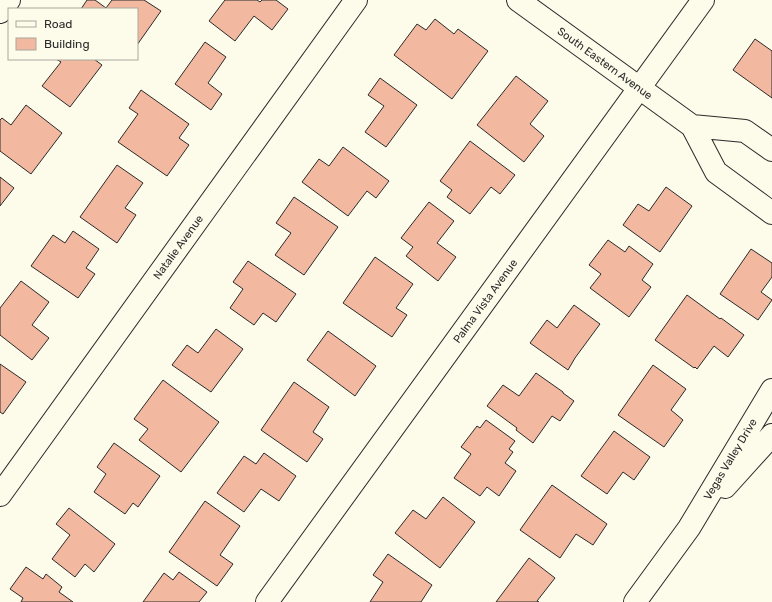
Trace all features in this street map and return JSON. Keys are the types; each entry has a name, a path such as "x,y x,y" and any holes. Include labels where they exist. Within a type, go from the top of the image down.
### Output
{"street":[{"path":"0,12 8,0"},
{"name":"Natalie Avenue","path":"0,495 356,0"},
{"name":"South Eastern Avenue","path":"518,0 692,126 716,172 772,213"},
{"name":"Palma Vista Avenue","path":"267,602 703,0"},
{"path":"692,126 745,131 772,150"},
{"name":"Vegas Valley Drive","path":"635,602 689,528 772,390"},
{"name":"Vegas Valley Drive","path":"689,528 772,435"}],"building":[{"path":"87,0 95,0 106,8 82,8"},
{"path":"112,0 144,0 161,11 138,44 138,8 106,8"},
{"path":"225,0 257,0 260,2 262,0 276,0 288,9 272,30 254,16 235,41 209,21"},
{"path":"435,19 454,34 458,29 488,51 452,99 394,55 417,24 426,30"},
{"path":"755,39 772,51 772,98 733,70"},
{"path":"205,42 226,57 208,83 222,94 211,110 175,84"},
{"path":"58,60 95,60 102,65 70,107 42,86 61,62"},
{"path":"516,76 548,101 530,124 544,136 524,162 477,125"},
{"path":"380,78 417,105 386,147 365,132 384,106 368,95"},
{"path":"141,90 189,124 179,138 189,145 167,176 118,142 138,114 129,108"},
{"path":"26,105 62,133 31,174 0,151 0,120 2,118 11,125"},
{"path":"470,141 515,175 500,194 491,187 470,214 447,197 452,190 440,181"},
{"path":"343,147 389,181 376,198 367,191 348,216 302,182 319,159 329,166"},
{"path":"117,165 143,183 125,208 136,215 117,243 80,217"},
{"path":"0,177 14,188 0,206"},
{"path":"666,187 692,206 660,252 623,225 638,204 649,211"},
{"path":"294,197 338,227 304,275 275,255 291,233 276,223"},
{"path":"429,202 454,221 437,243 456,257 438,281 406,256 413,247 401,238"},
{"path":"73,231 99,249 86,268 95,274 78,298 31,266 53,235 65,243"},
{"path":"608,240 625,252 629,246 653,264 642,280 651,287 629,317 590,288 601,274 589,265"},
{"path":"751,249 772,263 772,277 761,292 772,300 758,320 720,294"},
{"path":"375,257 413,284 396,308 407,315 392,337 343,303"},
{"path":"248,261 296,294 276,322 263,313 254,325 230,308 243,289 233,282"},
{"path":"21,281 49,302 32,325 49,338 32,360 0,335 0,308"},
{"path":"687,295 744,335 728,357 714,346 697,369 655,340"},
{"path":"574,305 600,324 568,370 530,343 547,320 557,328"},
{"path":"216,329 243,349 211,392 172,365 187,345 198,353"},
{"path":"328,331 376,366 355,396 307,360"},
{"path":"0,364 26,382 3,414 0,412"},
{"path":"653,365 686,389 671,410 683,420 664,447 618,415"},
{"path":"536,373 574,401 560,421 552,416 533,443 516,430 517,428 487,406 503,385 519,396"},
{"path":"163,380 219,422 181,472 139,440 148,429 134,419"},
{"path":"294,382 329,407 313,432 323,439 307,462 261,430"},
{"path":"486,420 515,441 509,449 513,452 505,463 516,471 499,496 487,487 480,496 454,478 471,454 461,447 477,426 480,428"},
{"path":"614,431 650,457 634,480 623,472 607,494 581,476"},
{"path":"114,443 160,476 138,507 133,503 125,514 94,492 106,474 97,467"},
{"path":"264,453 296,476 279,501 261,489 244,512 217,493 244,456 256,464"},
{"path":"552,485 607,524 593,545 576,534 560,558 520,530"},
{"path":"443,497 475,522 440,568 395,533 413,510 426,519"},
{"path":"205,501 240,526 220,555 233,564 217,586 169,552"},
{"path":"69,508 115,544 94,572 85,564 75,577 52,559 70,535 56,524"},
{"path":"388,554 432,585 421,602 370,602 383,582 373,575"},
{"path":"529,558 555,578 537,601 539,602 496,602"},
{"path":"26,567 43,579 46,574 62,587 59,592 73,602 21,602 23,598 10,589"},
{"path":"179,572 207,592 199,602 143,602 164,573 173,580"}]}
